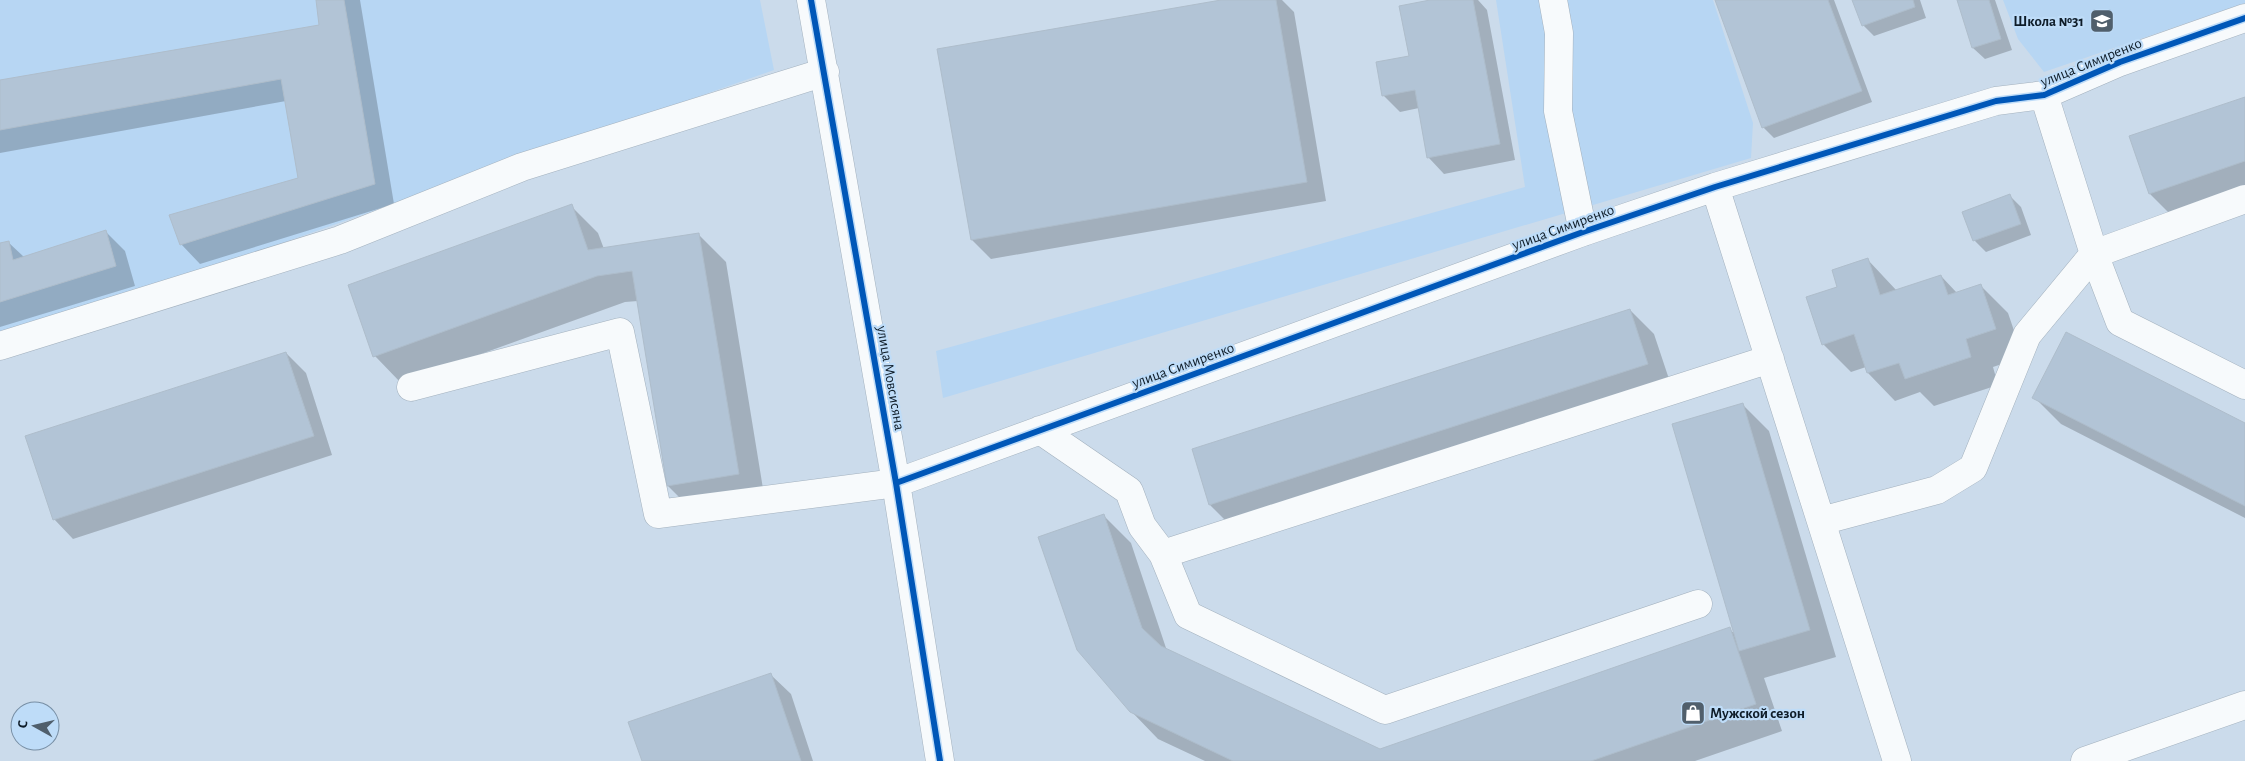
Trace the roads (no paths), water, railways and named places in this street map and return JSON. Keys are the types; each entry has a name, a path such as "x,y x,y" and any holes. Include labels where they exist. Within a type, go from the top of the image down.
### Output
{"street":[{"name":"улица Мовсисяна","path":"811,0 896,483 940,761"},
{"path":"1552,0 1559,33 1558,111 1583,232"},
{"name":"улица Симиренко","path":"410,387 620,332 658,514 896,483 1583,232 1716,187 1996,101 2044,95 2120,62 2245,18"},
{"path":"0,346 340,240 522,167 825,72"},
{"path":"2044,95 2094,254 2120,322 2245,385"},
{"path":"1716,187 1897,761"},
{"path":"1821,520 1937,490 1973,468 2027,335 2094,254 2245,199"},
{"path":"1163,554 1770,360"},
{"path":"1040,430 1128,491 1142,526 1163,554 1188,615 1385,710 1698,604"},
{"path":"2085,761 2245,705"}],"place":[{"name":"Школа №31","path":"2102,21"},
{"name":"Мужской сезон","path":"1693,713"}]}
